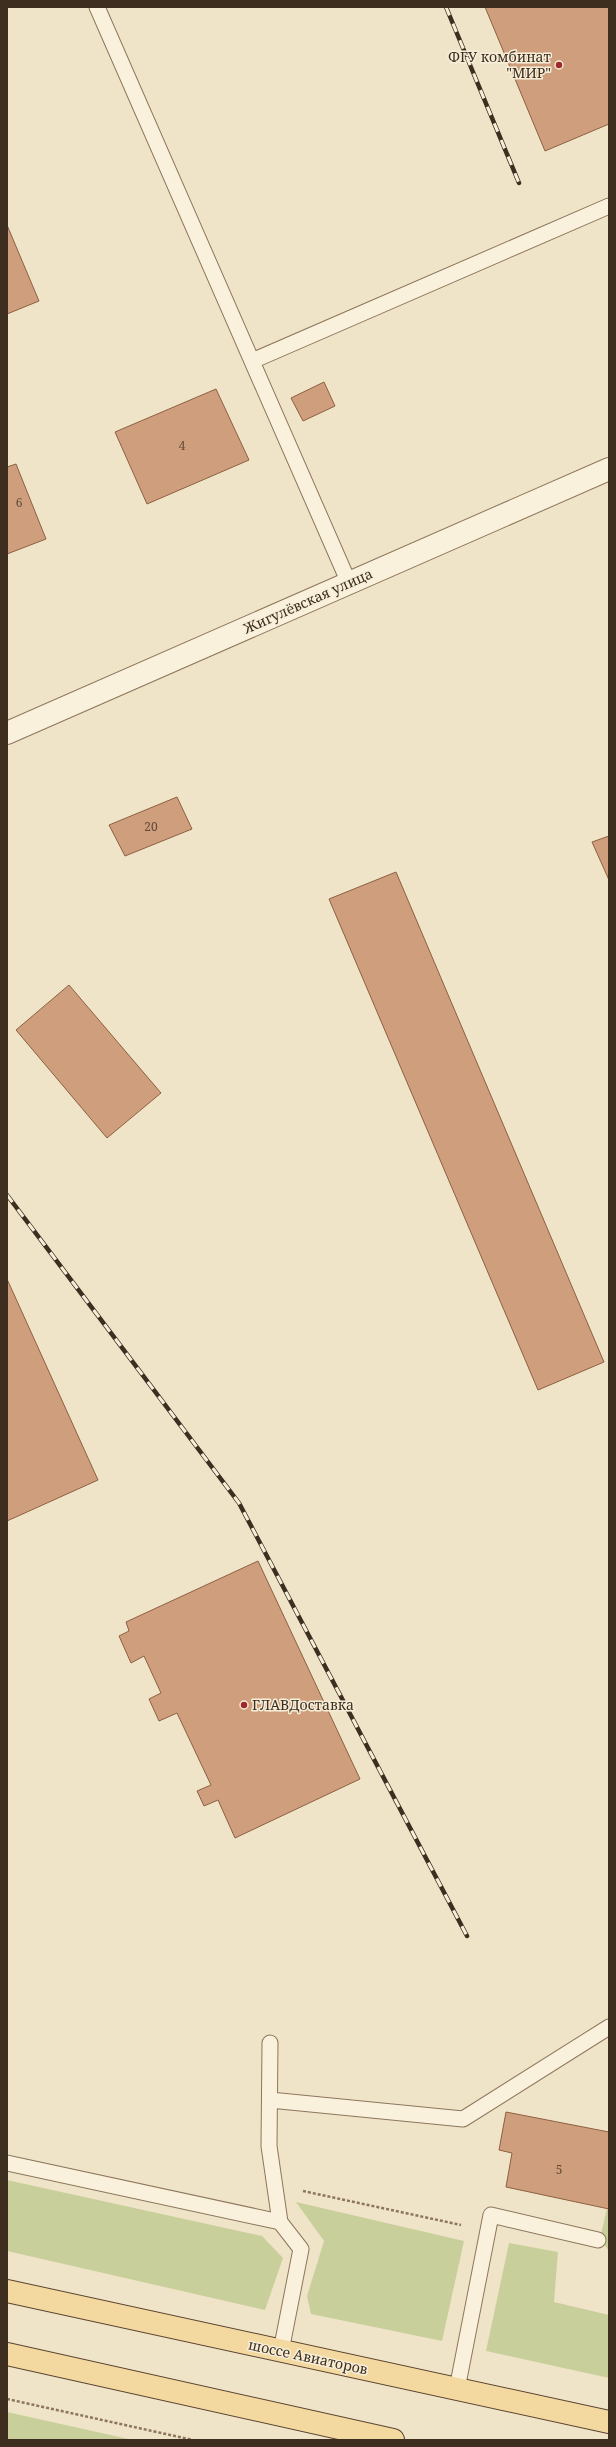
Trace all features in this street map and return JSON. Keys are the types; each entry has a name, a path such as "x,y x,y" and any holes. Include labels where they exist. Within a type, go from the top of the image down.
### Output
{"main road":[{"name":"шоссе Авиаторов","path":"7,2291 609,2422"},
{"path":"7,2354 393,2440"}],"street":[{"name":"Жигулёвская улица","path":"7,733 609,469"}],"lane":[{"path":"97,7 349,583"},
{"path":"252,361 609,206"},
{"path":"270,2100 462,2119 609,2027"},
{"path":"270,2043 269,2146 280,2222 301,2249 281,2351"},
{"path":"7,2163 280,2222"},
{"path":"457,2389 491,2215 598,2240"}],"path":[{"path":"275,2184 488,2231"},
{"path":"7,2399 193,2440"}],"green space":[{"path":"7,2180 262,2236 283,2258 265,2310 7,2251"},
{"path":"296,2202 464,2241 442,2341 311,2314 307,2296 324,2241"},
{"path":"607,2208 609,2209 609,2251 600,2239"},
{"path":"509,2243 558,2252 554,2302 609,2315 609,2378 486,2351"},
{"path":"7,2412 133,2440 7,2440"}],"building":[{"name":"ФГУ комбинат \"МИР\"","path":"485,7 609,7 609,124 545,151"},
{"path":"7,225 39,301 7,314"},
{"path":"324,382 335,406 303,421 291,398"},
{"path":"216,389 249,460 147,504 115,432"},
{"path":"16,464 46,539 7,554 7,467"},
{"path":"177,797 192,829 125,856 109,825"},
{"path":"609,836 609,880 592,842"},
{"path":"396,872 604,1362 538,1390 329,899"},
{"path":"69,985 161,1093 107,1138 16,1030"},
{"path":"7,1279 98,1480 7,1521"},
{"path":"258,1561 360,1779 235,1838 218,1800 204,1806 197,1791 211,1785 177,1713 159,1721 149,1699 161,1693 144,1656 131,1663 119,1636 129,1631 126,1622"},
{"path":"506,2112 609,2132 609,2209 506,2187 512,2153 499,2150"}],"railway":[{"path":"446,7 519,183"},
{"path":"7,1195 239,1503 467,1936"}],"place":[{"name":"ФГУ комбинат \"МИР\"","path":"559,65"},
{"name":"ГЛАВДоставка","path":"244,1705"}]}
